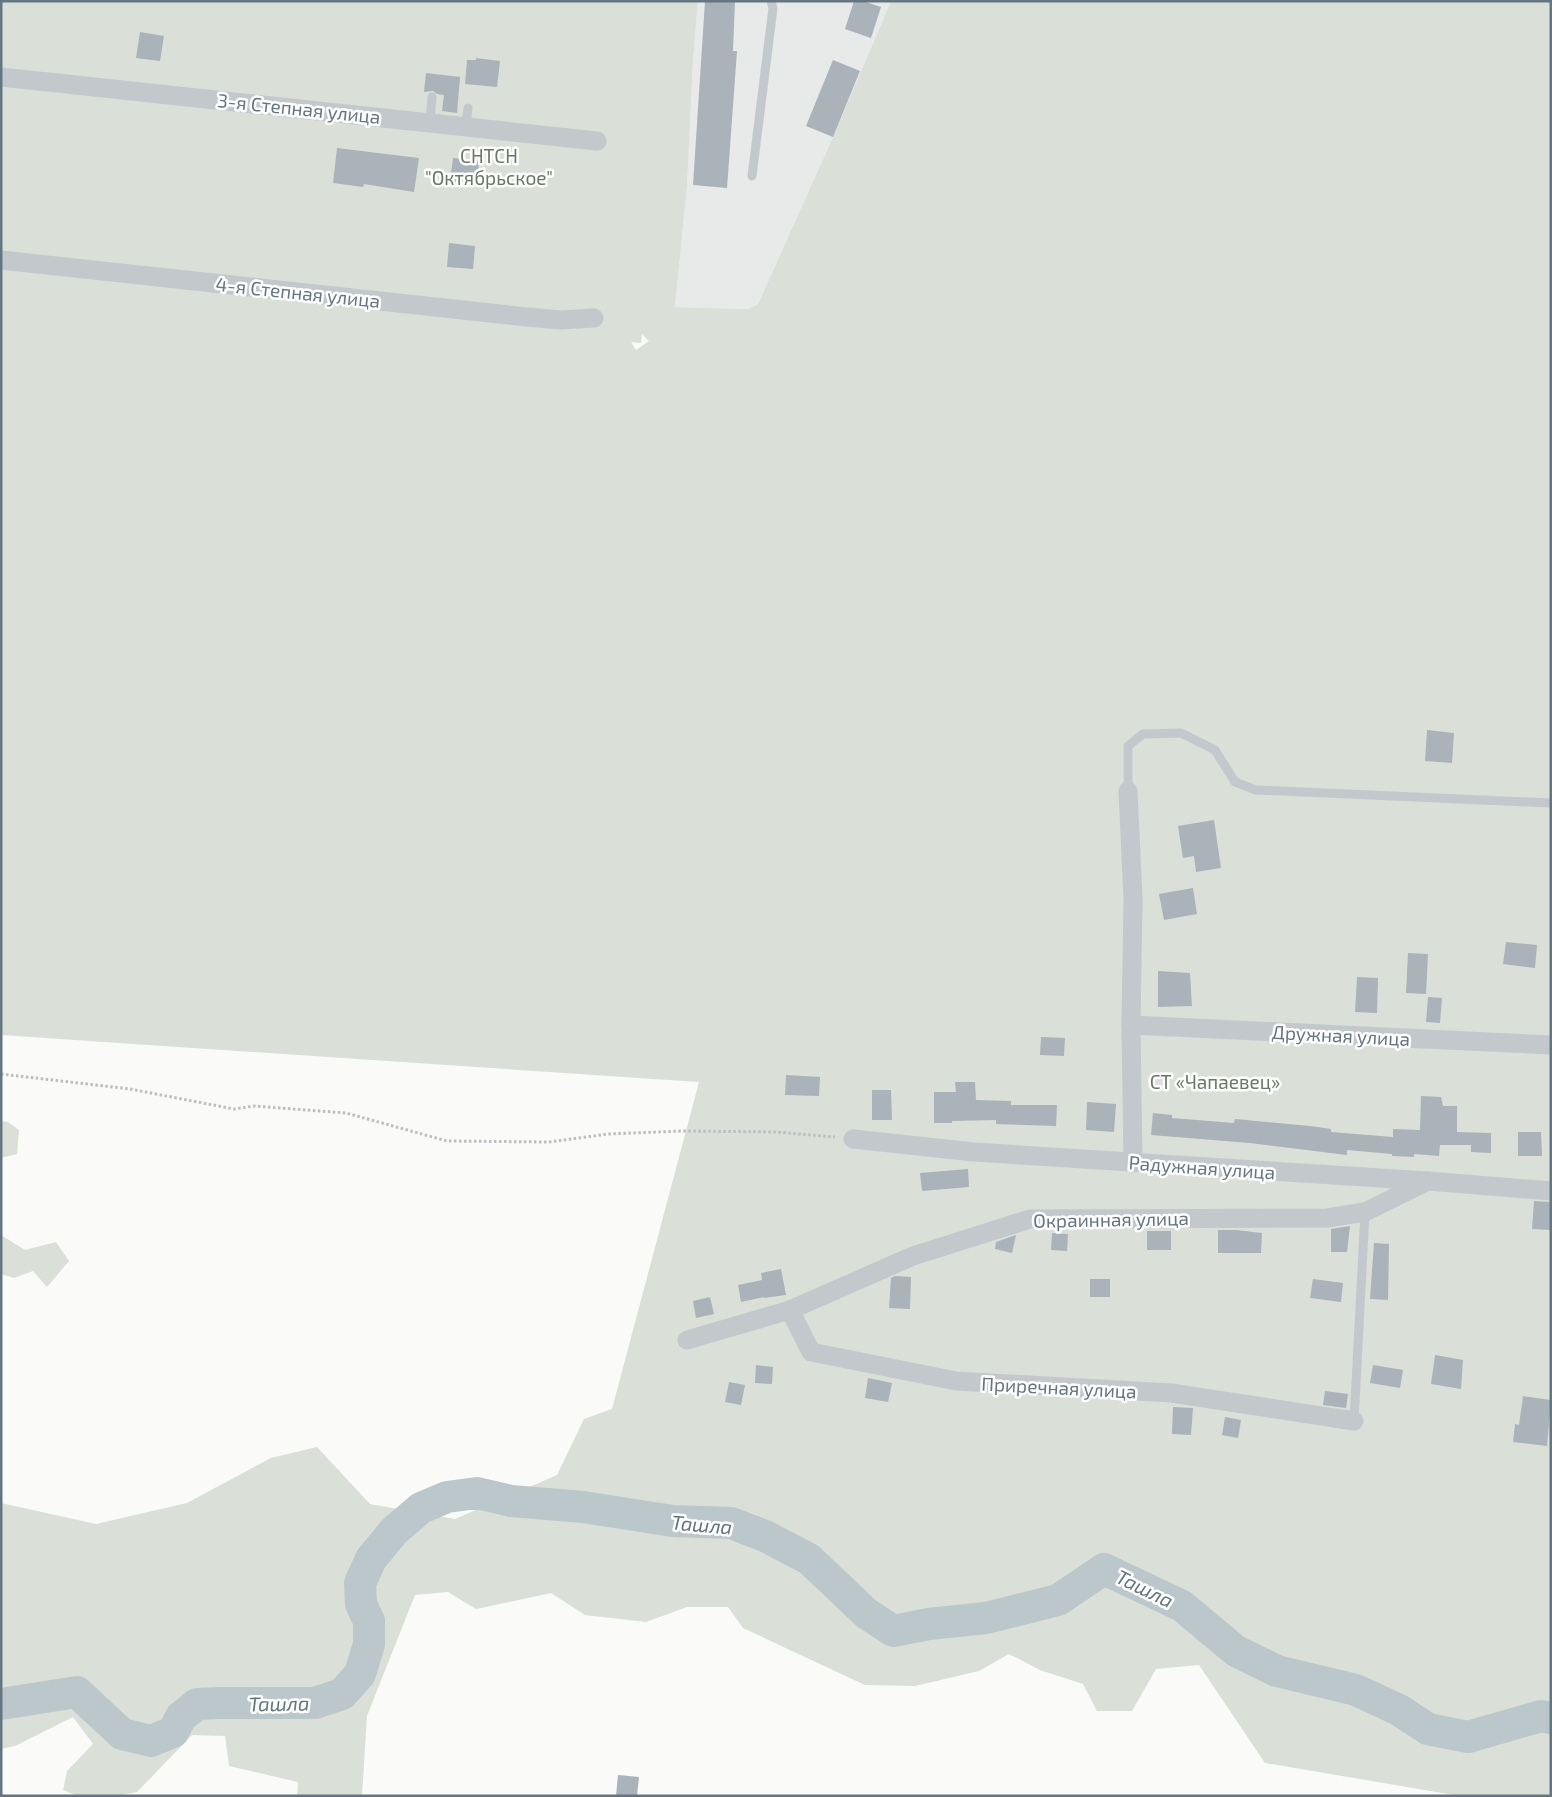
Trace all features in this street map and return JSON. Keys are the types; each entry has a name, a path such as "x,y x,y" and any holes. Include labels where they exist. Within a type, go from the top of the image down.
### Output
{"street":[{"name":"3-я Степная улица","path":"1,76 430,122 467,117 597,141"},
{"name":"4-я Степная улица","path":"1,260 527,317 561,320 594,318"},
{"path":"1128,791 1133,898 1131,1025 1133,1163"},
{"name":"Дружная улица","path":"1131,1025 1551,1045"},
{"name":"Радужная улица","path":"853,1139 974,1152 1428,1181 1551,1191"},
{"name":"Окраинная улица","path":"687,1340 790,1310 913,1256 1030,1219 1327,1218 1365,1212 1428,1181"},
{"name":"Приречная улица","path":"790,1310 811,1352 956,1381 1171,1393 1354,1421"}],"lane":[{"path":"752,176 772,8 771,1"},
{"path":"430,122 432,97"},
{"path":"1128,791 1128,746 1143,734 1181,733 1215,750 1235,782 1256,790 1551,803"},
{"path":"1354,1421 1365,1212"}],"path":[{"path":"1,1074 130,1089 234,1109 254,1106 346,1113 447,1141 549,1142 608,1134 690,1130 776,1132 853,1139"}],"shaded area":[{"path":"698,1 891,1 833,137 758,304 748,309 675,307 687,188"}],"green space":[{"path":"1,1 698,1 687,188 675,307 748,309 758,304 833,137 891,1 1551,1 1551,1796 1460,1796 1265,1763 1199,1665 1156,1669 1132,1711 1097,1711 1083,1684 1040,1670 1009,1654 979,1671 915,1686 865,1685 743,1628 728,1607 687,1607 646,1622 585,1615 551,1593 476,1609 448,1592 415,1595 367,1716 362,1796 297,1796 298,1782 229,1766 225,1736 192,1735 137,1792 117,1796 78,1796 63,1790 67,1771 93,1744 73,1717 15,1746 1,1749 1,1503 96,1524 187,1503 271,1458 317,1447 370,1504 455,1519 557,1475 584,1419 612,1409 699,1082 1,1035","holes":["642,334 649,341 636,350 631,342 641,343"]},
{"path":"1,1121 8,1122 19,1130 17,1154 1,1158"},
{"path":"1,1235 25,1250 56,1242 69,1261 47,1287 33,1271 14,1278 1,1274"}],"building":[{"path":"705,1 735,1 733,51 737,51 727,188 693,185"},
{"path":"854,1 863,1 881,7 871,38 845,29"},
{"path":"140,32 164,36 160,61 136,58"},
{"path":"476,58 500,61 497,87 465,84 467,60 476,60"},
{"path":"833,60 860,71 833,137 806,126"},
{"path":"426,73 460,77 457,113 442,111 444,95 433,91 424,92"},
{"path":"337,148 419,158 414,192 364,184 363,187 333,183"},
{"path":"453,158 479,161 477,184 450,182"},
{"path":"449,243 475,246 473,269 447,267"},
{"path":"1427,730 1454,733 1452,763 1425,761"},
{"path":"1214,820 1221,868 1196,872 1194,856 1183,858 1178,826"},
{"path":"1193,888 1197,914 1164,920 1159,894"},
{"path":"1506,942 1537,945 1535,968 1503,964"},
{"path":"1408,953 1428,954 1426,994 1406,993"},
{"path":"1158,971 1190,973 1192,1006 1158,1007"},
{"path":"1357,977 1378,978 1377,1013 1355,1012"},
{"path":"1428,997 1442,998 1440,1023 1426,1022"},
{"path":"1041,1037 1065,1038 1064,1056 1040,1055"},
{"path":"786,1075 820,1077 819,1096 785,1095"},
{"path":"955,1082 975,1082 976,1100 1011,1101 1011,1105 1057,1105 1056,1126 996,1124 996,1120 934,1123 934,1092 956,1092"},
{"path":"872,1090 891,1090 892,1120 872,1120"},
{"path":"1421,1096 1441,1097 1443,1106 1457,1106 1457,1132 1491,1133 1491,1153 1471,1152 1471,1145 1440,1145 1439,1156 1414,1154 1414,1157 1392,1156 1392,1154 1347,1150 1347,1155 1250,1143 1151,1135 1153,1113 1172,1115 1172,1118 1234,1123 1235,1119 1310,1126 1331,1129 1331,1132 1393,1137 1393,1129 1420,1130"},
{"path":"1087,1102 1116,1104 1114,1132 1086,1130"},
{"path":"1518,1132 1541,1132 1542,1156 1518,1156"},
{"path":"968,1169 969,1187 922,1191 920,1173"},
{"path":"1534,1201 1551,1202 1551,1230 1532,1229"},
{"path":"1350,1226 1347,1252 1331,1252 1331,1229"},
{"path":"1218,1230 1262,1233 1261,1253 1218,1253"},
{"path":"1147,1231 1171,1231 1171,1250 1147,1250"},
{"path":"1052,1233 1068,1234 1067,1251 1051,1250"},
{"path":"1016,1235 1012,1253 995,1249 996,1242"},
{"path":"1374,1243 1389,1244 1388,1300 1370,1299"},
{"path":"781,1269 786,1295 741,1302 738,1285 762,1280 761,1273"},
{"path":"895,1276 911,1277 910,1309 889,1308 891,1278"},
{"path":"1090,1279 1110,1279 1110,1297 1090,1297"},
{"path":"1313,1279 1343,1283 1341,1302 1310,1298"},
{"path":"710,1297 714,1314 696,1318 693,1301"},
{"path":"1435,1355 1463,1360 1461,1389 1431,1384"},
{"path":"756,1365 773,1367 772,1384 755,1383"},
{"path":"1373,1365 1403,1370 1400,1388 1370,1383"},
{"path":"868,1378 892,1383 888,1402 865,1398"},
{"path":"729,1382 745,1385 741,1405 725,1402"},
{"path":"1325,1391 1348,1394 1346,1408 1323,1405"},
{"path":"1523,1396 1551,1400 1547,1446 1513,1442 1515,1424 1519,1425"},
{"path":"1173,1407 1193,1408 1191,1435 1172,1434"},
{"path":"1225,1417 1241,1420 1238,1438 1222,1435"},
{"path":"618,1775 639,1777 637,1796 616,1796"}],"waterway":[{"name":"Ташла","path":"1,1704 77,1692 122,1734 151,1741 173,1732 181,1717 197,1704 315,1703 342,1694 360,1674 369,1644 369,1621 361,1604 360,1583 371,1559 394,1531 421,1508 447,1497 477,1493 511,1501 583,1507 673,1521 731,1523 765,1536 809,1559 866,1613 893,1631 929,1624 986,1618 1058,1600 1104,1569 1182,1606 1236,1651 1277,1671 1356,1690 1399,1710 1428,1729 1468,1737 1541,1716 1551,1718"}],"park label":[{"name":"СНТСН \"Октябрьское\"","path":"489,166"},
{"name":"СТ «Чапаевец»","path":"1215,1081"}]}
